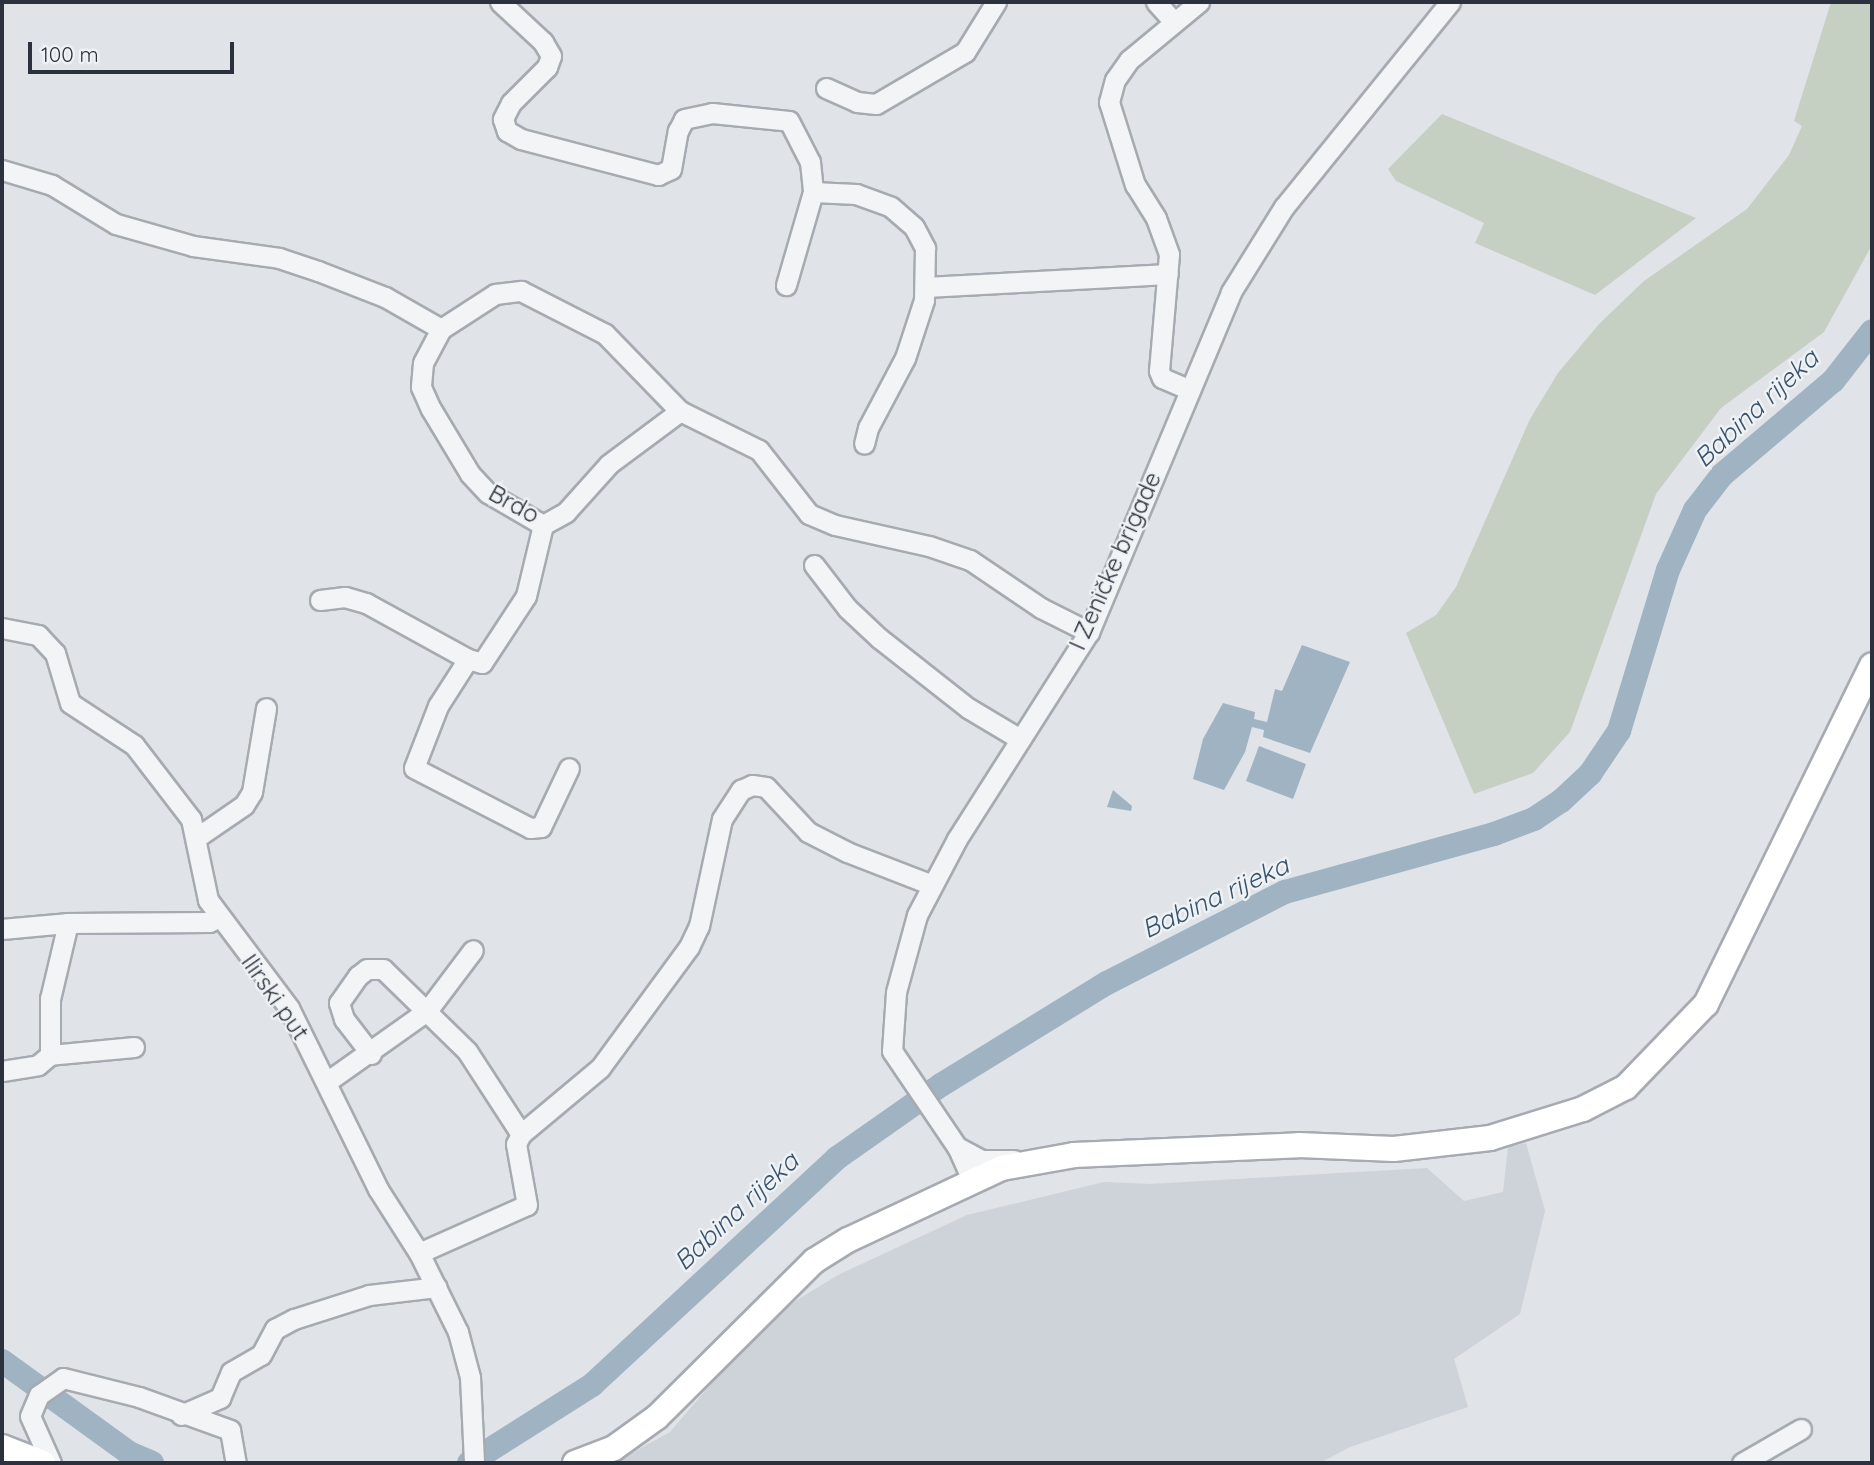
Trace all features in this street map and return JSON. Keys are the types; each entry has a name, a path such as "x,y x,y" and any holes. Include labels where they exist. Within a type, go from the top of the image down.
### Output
{"main road":[{"path":"575,1463 614,1448 657,1417 814,1261 972,1181 1036,1158 1298,1145 1394,1149 1434,1146 1513,1131 1583,1109 1626,1087 1706,1004 1872,665"},
{"path":"2,1447 43,1463"}],"street":[{"path":"500,2 543,42 551,56 547,66 511,103 503,119 507,131 521,139 659,174 671,169 678,131 684,119 712,113 773,117 796,128 810,162 813,192 786,285"},
{"path":"826,88 857,102 876,104 884,100 964,52 996,2"},
{"path":"1156,2 1173,21"},
{"path":"1188,389 1162,378 1159,371 1168,274 1165,237 1135,185 1109,102 1115,80 1129,60 1199,2"},
{"name":"I Zeničke brigade","path":"972,1181 957,1147 897,1064 892,1051 896,992 930,884 1088,632 1231,292 1284,207 1347,123 1450,2"},
{"path":"2,170 52,185 116,224 193,246 279,258 318,271 385,298 441,329 501,291 521,291 605,334 680,411 759,450 809,514 835,525 929,546 970,560 1041,608 1088,632"},
{"path":"813,192 856,194 891,207 914,228 925,248 926,287 905,358 868,428 864,444"},
{"path":"926,287 1168,274"},
{"name":"Brdo","path":"441,329 423,363 421,387 431,409 470,474 488,492 543,525 566,512 609,464 680,411"},
{"path":"320,600 345,597 366,603 468,659 482,663 526,596 543,525"},
{"path":"814,565 847,608 879,638 968,708 1020,738"},
{"name":"Ilirski put","path":"2,628 38,635 55,653 71,703 134,745 191,819 208,900 218,918 289,1008 328,1081 378,1189 419,1253 458,1332 470,1377 470,1433 474,1463"},
{"path":"468,659 438,706 414,768 530,828 541,827 569,768"},
{"path":"196,838 244,805 252,792 266,708"},
{"path":"419,1253 524,1209 528,1201 516,1144 520,1135 600,1068 690,947 699,926 722,819 741,790 766,787 808,832 847,852 930,884"},
{"path":"2,929 68,923 209,922 218,918"},
{"path":"50,1055 50,999 68,923"},
{"path":"328,1081 371,1054 427,1011 473,950"},
{"path":"371,1054 339,1011 339,1003 358,976 367,969 383,969 467,1051 520,1135"},
{"path":"2,1071 38,1065 50,1055 134,1047"},
{"path":"957,1147 981,1160 1036,1158"},
{"path":"181,1415 220,1398 231,1372 261,1355 275,1329 294,1319 369,1295 437,1287"},
{"path":"51,1463 30,1416 45,1389 63,1378 230,1430 236,1463"},
{"path":"1742,1463 1801,1429"}],"shaded area":[{"path":"1526,1143 1545,1211 1520,1314 1454,1359 1468,1407 1350,1447 1320,1463 614,1463 670,1432 753,1335 797,1300 838,1275 967,1215 1104,1182 1150,1184 1427,1168 1464,1201 1503,1192 1508,1147"}],"green space":[{"path":"1831,2 1872,2 1872,245 1824,332 1721,408 1656,494 1570,732 1533,773 1474,794 1406,633 1436,615 1456,587 1530,419 1558,373 1599,324 1644,281 1747,209 1789,155 1802,126 1794,121"},
{"path":"1442,114 1696,218 1595,295 1475,243 1484,223 1396,181 1388,169"}],"water":[{"path":"1302,645 1350,662 1310,753 1263,737 1264,730 1252,727 1245,752 1224,790 1193,779 1203,739 1223,703 1255,712 1254,719 1267,722 1275,689 1282,691"},
{"path":"1259,746 1306,764 1293,799 1246,781"},
{"path":"1113,790 1132,806 1131,811 1107,807"}],"waterway":[{"name":"Babina rijeka","path":"469,1463 592,1385 837,1158 941,1085 1107,983 1285,892 1494,834 1534,819 1561,801 1590,774 1619,731 1668,570 1695,510 1722,475 1833,381 1872,331"},
{"name":"Babina rijeka","path":"2,1361 129,1453 152,1463"}]}
